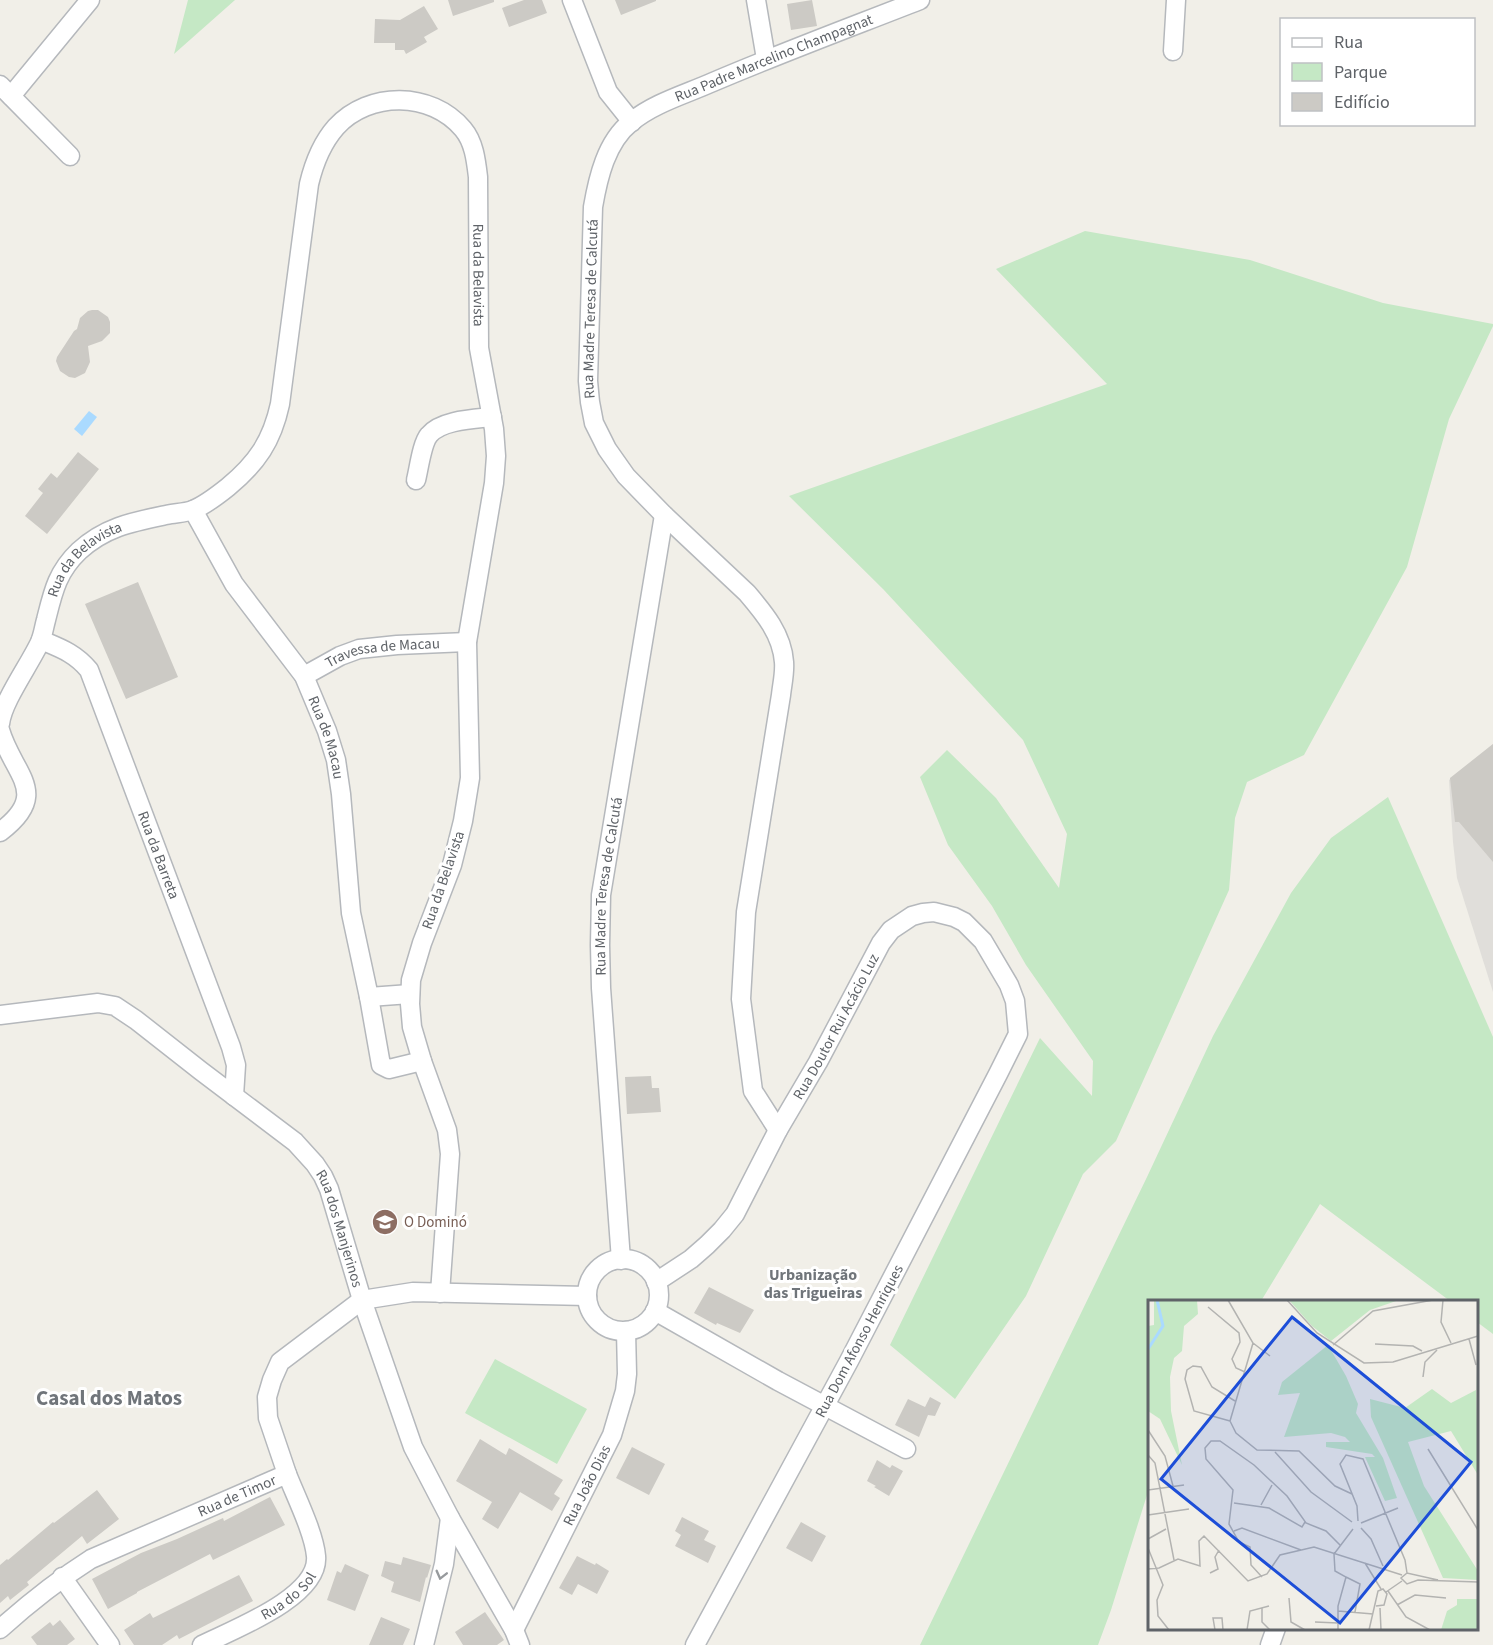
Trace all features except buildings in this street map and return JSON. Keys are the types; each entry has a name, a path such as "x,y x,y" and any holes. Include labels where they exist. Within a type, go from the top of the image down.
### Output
{"street":[{"path":"70,156 6,90 90,0"},
{"path":"572,0 608,92 632,122"},
{"path":"756,0 766,59"},
{"name":"Rua Padre Marcelino Champagnat","path":"632,122 656,107 766,59 920,0"},
{"path":"1173,51 1176,0"},
{"name":"Rua da Belavista","path":"0,724 4,710 41,640 57,580 78,552 93,539 109,530 126,524 193,510 218,495 246,472 262,452 276,420 309,184 314,161 325,142 337,126 372,104 403,99 437,109 450,117 463,130 476,158 479,348 492,417 496,456 494,483 467,642 470,778 463,821 452,865 422,943 411,980 410,994 412,1028 447,1130 450,1154 440,1293"},
{"name":"Rua Madre Teresa de Calcutá","path":"632,122 613,145 603,164 593,207 588,381 590,402 594,423 607,449 626,476 664,515 747,592 774,628 780,641 784,663 781,695 746,912 741,999 753,1091 778,1130"},
{"path":"416,480 429,435 441,426 454,422 492,417"},
{"name":"Rua de Macau","path":"193,510 234,584 304,676 327,731 336,760 341,794 351,913 381,1065 389,1069 422,1061"},
{"name":"Rua Madre Teresa de Calcutá","path":"621,1260 601,988 601,895 664,515"},
{"name":"Rua da Barreta","path":"41,640 80,659 89,670 231,1047 236,1065 234,1096"},
{"name":"Travessa de Macau","path":"304,676 340,656 359,649 467,642"},
{"path":"0,730 25,782 27,792 26,802 18,816 0,832"},
{"name":"Rua Doutor Rui Acácio Luz","path":"656,1282 691,1259 722,1230 735,1214 778,1130 891,930 912,916 934,912 963,921 978,936 1010,984 1015,1001 1018,1034"},
{"path":"369,997 410,994"},
{"name":"Rua dos Manjerinos","path":"0,1015 98,1003 115,1006 295,1142 308,1155 323,1176 334,1203 362,1300 414,1447 450,1518 517,1638"},
{"name":"Rua Dom Afonso Henriques","path":"695,1645 824,1406 1018,1034"},
{"path":"632,1261 650,1273 656,1282 658,1302 655,1311 648,1322 638,1328 626,1331 614,1330 603,1326 594,1318 587,1296 588,1285 593,1275 601,1267 610,1262 632,1261"},
{"path":"362,1300 413,1292 587,1296"},
{"name":"Rua de Timor","path":"0,1629 35,1598 91,1558 287,1474 268,1418 267,1397 272,1380 280,1362 362,1300"},
{"path":"655,1311 824,1406 906,1449"},
{"name":"Rua João Dias","path":"517,1638 612,1434 625,1391 626,1331"},
{"name":"Rua do Sol","path":"201,1645 281,1605 298,1593 310,1578 317,1559 314,1541 287,1474"},
{"path":"424,1645 444,1564 450,1518"},
{"path":"62,1577 110,1645"},
{"path":"1270,1645 1276,1630"}],"shaded area":[{"path":"1493,744 1493,992 1457,878 1449,780"}],"green space":[{"path":"188,0 235,0 174,54"},
{"path":"1085,231 1250,260 1383,303 1493,324 1493,326 1449,419 1407,567 1304,755 1247,782 1235,818 1229,890 1116,1141 1083,1174 1026,1296 955,1399 890,1345 1040,1038 1092,1096 1093,1061 1026,965 992,906 948,845 920,777 947,750 996,798 1059,888 1067,834 1023,740 883,589 789,496 1107,384 996,269"},
{"path":"1388,797 1493,1037 1493,1334 1478,1323 1478,1300 1449,1300 1320,1204 1262,1300 1148,1300 1148,1493 1098,1645 920,1645 1213,1036 1291,893 1331,838"},
{"path":"495,1359 587,1409 557,1464 465,1413"}],"water":[{"path":"89,411 97,417 82,436 74,429"}],"place":[{"name":"O Dominó","path":"385,1222"}],"district":[{"name":"Urbanização das Trigueiras","path":"813,1283"},
{"name":"Casal dos Matos","path":"109,1398"}]}
